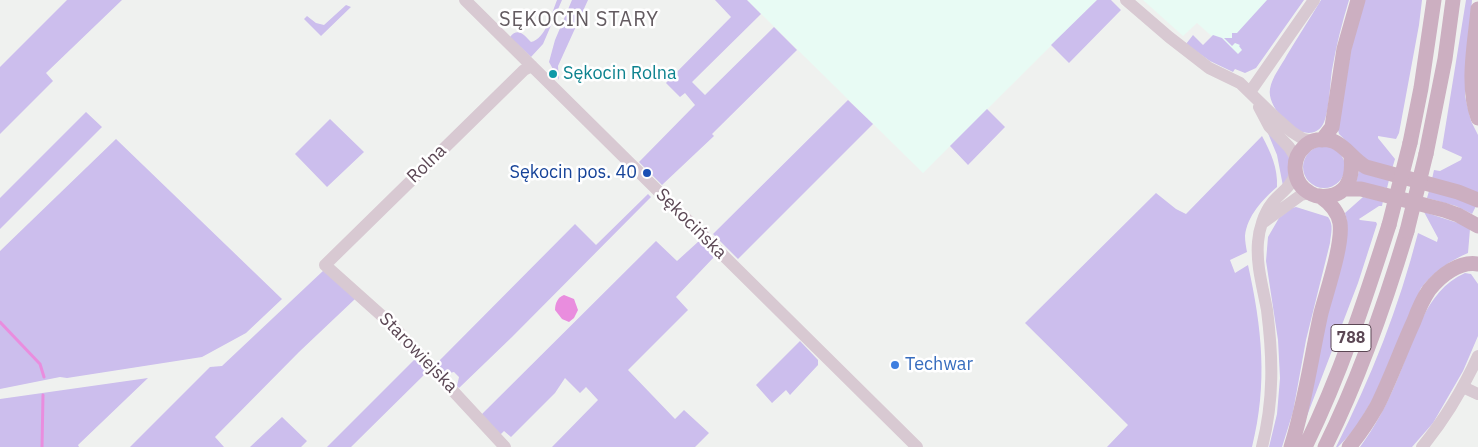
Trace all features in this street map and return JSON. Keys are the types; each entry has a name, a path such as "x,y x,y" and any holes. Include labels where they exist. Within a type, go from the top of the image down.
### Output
{"main road":[{"path":"1291,447 1303,405 1322,312 1340,238 1340,223 1336,213 1326,201 1314,195 1298,181 1295,174 1296,158 1305,145 1317,140 1332,127 1344,49 1358,0"},
{"name":"788","path":"1305,447 1350,340 1389,225 1410,142 1421,88 1434,0"},
{"name":"788","path":"1325,447 1351,389 1385,302 1407,231 1426,154 1445,59 1453,0"},
{"path":"1478,9 1472,81 1473,98 1478,118"},
{"path":"1317,140 1333,141 1339,144 1351,157 1366,167 1458,192 1478,200"},
{"path":"1314,195 1332,195 1344,189 1351,175 1351,157"},
{"path":"1344,189 1361,189 1444,210 1478,226"},
{"path":"1349,447 1377,406 1408,332 1430,290 1454,268 1463,264 1478,264"}],"street":[{"name":"Sękocińska","path":"465,0 912,445"},
{"path":"1126,0 1209,68 1240,83 1282,124 1300,137 1317,140"},
{"path":"1250,92 1314,0"},
{"name":"Rolna","path":"325,265 524,70 532,66"},
{"path":"1250,92 1269,126 1291,149 1296,158"},
{"path":"1262,447 1272,394 1273,364 1258,256 1258,242 1262,224 1271,205 1289,186 1295,174"},
{"path":"1262,224 1300,195 1314,195"},
{"name":"Starowiejska","path":"325,265 391,324 505,447"},
{"path":"1422,447 1442,422 1463,387 1478,356"},
{"path":"1463,387 1478,394"}],"shaded area":[{"path":"67,0 122,0 46,73 53,81 0,134 0,67"},
{"path":"557,0 562,0 543,44 531,57 510,37 518,32 531,42 536,40 541,36 548,24"},
{"path":"572,0 588,0 558,66 559,80 549,62 555,40"},
{"path":"715,0 747,0 761,14 692,82 705,95 774,27 797,50 712,134 714,136 662,185 639,162 695,105 685,93 680,97 666,83 731,17"},
{"path":"747,0 1097,0 923,173"},
{"path":"1097,0 1111,0 1121,10 1069,63 1051,45"},
{"path":"1143,0 1278,0 1243,64 1197,23 1183,36"},
{"path":"1267,0 1304,0 1256,68 1245,73 1235,69 1233,72 1210,61 1186,44 1193,35 1203,45 1213,35 1222,38 1238,54 1242,50 1240,45 1235,43 1232,46 1224,38 1232,38 1232,33 1237,33"},
{"path":"1321,0 1349,0 1335,52 1328,108 1324,122 1315,132 1306,133 1297,130 1280,116 1270,97 1270,89 1277,72"},
{"path":"1364,0 1422,0 1399,133 1396,139 1378,136 1395,159 1392,169 1369,163 1339,134 1338,130 1351,50"},
{"path":"1466,0 1472,0 1465,96 1471,121 1478,135 1478,193 1432,179 1434,170 1440,171 1461,160 1462,157 1442,148"},
{"path":"346,5 351,7 321,36 304,19 307,16 316,23 324,25"},
{"path":"848,100 873,124 738,259 713,234"},
{"path":"987,109 1005,127 968,165 950,146"},
{"path":"86,112 102,127 0,229 0,198"},
{"path":"330,119 364,152 327,187 295,154"},
{"path":"1265,126 1290,156 1289,176 1283,186 1277,155"},
{"path":"1262,136 1273,161 1277,187 1266,197 1252,215 1245,236 1247,252 1230,260 1235,273 1248,265 1260,333 1260,400 1252,447 1107,447 1128,425 1025,323 1156,193 1176,209 1186,214"},
{"path":"116,139 282,299 246,333 202,357 67,378 60,377 0,389 0,251"},
{"path":"1328,146 1336,149 1342,155 1345,167 1342,179 1336,185 1320,188 1312,185 1306,179 1303,163 1306,155 1312,149"},
{"path":"1359,170 1389,180 1387,188 1356,183"},
{"path":"1429,191 1454,197 1476,206 1472,214 1456,206 1427,198"},
{"path":"648,194 651,197 459,388 457,386 459,377 454,372 445,374 436,364 575,224 596,245"},
{"path":"1363,197 1383,201 1382,206 1359,219 1376,222 1377,224 1358,283 1305,421 1347,235 1345,213"},
{"path":"1296,207 1328,217 1332,226 1330,243 1306,340 1293,412 1282,447 1269,447 1277,414 1280,378 1278,340 1266,261 1268,237 1279,218"},
{"path":"1424,212 1470,229 1468,253 1443,267 1431,276 1421,288 1374,397 1355,429 1336,447 1361,395 1383,342 1402,288 1418,233 1437,242 1438,238"},
{"path":"656,241 677,261 699,241 715,256 676,297 688,310 628,370 675,419 684,410 709,433 695,447 552,447 598,400 586,387 580,393 565,378 555,393 511,437 504,431 500,435 481,415"},
{"path":"324,270 355,299 299,352 215,437 224,447 130,447 210,367 222,366"},
{"path":"1465,273 1471,274 1478,284 1478,336 1463,371 1433,423 1412,447 1360,447 1385,406 1415,334 1430,305 1439,292 1451,281"},
{"path":"564,295 574,299 578,310 574,318 569,322 562,319 555,310 557,301"},
{"path":"800,341 818,360 818,365 790,395 786,390 772,403 756,385"},
{"path":"415,359 427,372 351,447 327,447"},
{"path":"148,378 78,445 79,447 0,447 0,399"},
{"path":"282,417 307,441 301,447 250,447"}],"waterway":[{"path":"0,322 40,364 44,377"},
{"path":"42,447 43,395"}],"place":[{"name":"Sękocin Rolna","path":"553,74"},
{"name":"Sękocin pos. 40","path":"647,173"},
{"name":"Techwar","path":"895,365"}],"district":[{"name":"SĘKOCIN STARY","path":"579,20"}]}
